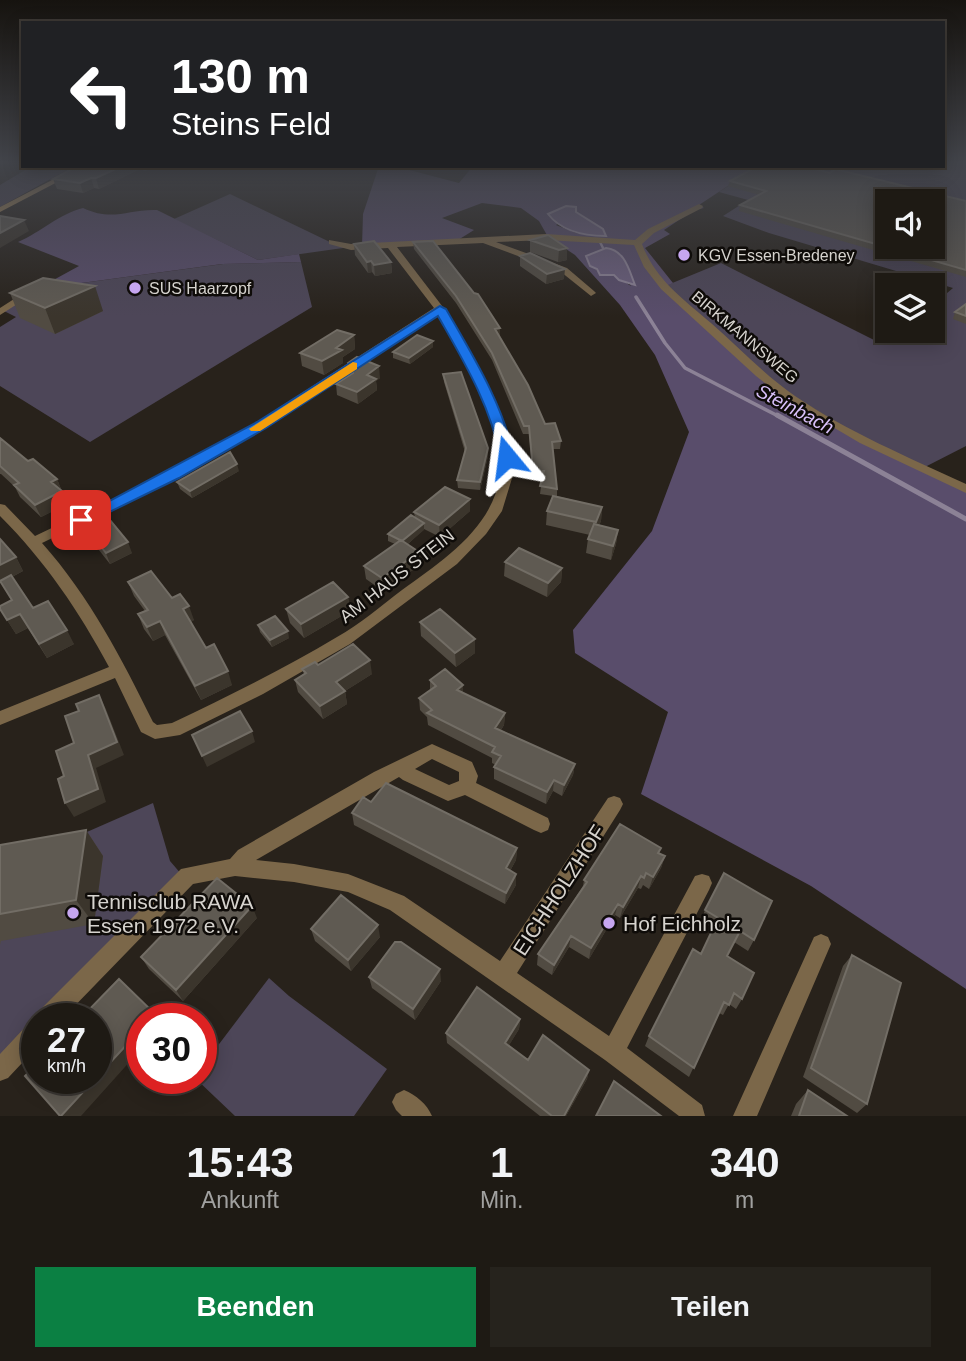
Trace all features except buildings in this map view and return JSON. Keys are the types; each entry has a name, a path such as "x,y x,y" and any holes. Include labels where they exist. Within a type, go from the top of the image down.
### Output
{"street":[{"path":"332,242 351,247 546,237 637,243 651,231 685,213"},
{"path":"482,240 564,270 591,293"},
{"name":"BIRKMANNSWEG","path":"637,243 642,258 662,286 768,381 810,410 853,434 966,489"},
{"name":"AM HAUS STEIN","path":"120,669 147,727 164,733 174,730 257,690 345,640 452,561 469,546 489,521 500,499 507,475 503,438 476,372 440,309 390,244"},
{"path":"0,312 37,289"},
{"path":"33,542 106,509 281,414 440,309"},
{"path":"0,508 71,587 95,622 120,669 0,718"},
{"name":"EICHHOLZHOF","path":"235,867 245,856 432,751 466,767 470,776 466,787"},
{"path":"402,767 409,775 448,793 466,787 541,824"},
{"name":"EICHHOLZHOF","path":"503,975 614,804"},
{"name":"EICHHOLZHOF","path":"63,1003 188,876 235,867 294,873 348,883 397,903 613,1052 696,1115"},
{"path":"613,1052 702,883"},
{"path":"745,1116 821,944"},
{"path":"0,1070 21,1048"}],"shaded area":[{"path":"163,213 258,260 299,254 301,262 222,264 37,289 79,266 18,242 66,214"},
{"path":"187,213 270,213 332,243 350,247 258,260 174,219"},
{"path":"363,213 455,213 442,218 474,230 458,240 362,246"},
{"path":"528,213 574,213 556,225 576,233 597,236 603,229 578,213 689,213 664,230 670,234 645,248 673,283 666,286 678,302 809,410 966,489 966,989 811,886 641,794 668,712 575,653 573,630 652,531 689,432 655,355 620,305 575,255 548,237 539,221","holes":["606,248 631,286 614,275 600,275 587,256"]},
{"path":"578,213 603,229 606,236 574,232 560,225 548,214"},
{"path":"728,213 875,213 875,259 945,259 945,213 966,213 966,446 923,468 876,446 768,381 665,286 721,263 875,340 875,343 945,343 945,295 953,288 945,286 945,273 903,273 769,233 723,216"},
{"path":"606,248 622,257 635,285 619,280 614,275 600,275 597,269 590,266 586,256"},
{"path":"301,262 312,307 90,442 0,386 0,327 16,317 4,311 37,289 223,264"},
{"name":"Tennisclub RAWA Essen 1972 e.V.","path":"153,803 170,861 182,875 58,1003 21,1003 21,1041 0,1063 0,856 64,842"},
{"path":"269,978 387,1069 354,1116 235,1116 212,1094 217,1094 217,1047"}],"waterway":[{"path":"600,242 603,248"},
{"name":"Steinbach","path":"636,297 665,343 685,368 780,417"},
{"name":"Steinbach","path":"777,415 966,519"}],"slow traffic":[{"path":"255,429 353,366"}],"place":[{"name":"KGV Essen-Bredeney","path":"684,255"},
{"name":"SUS Haarzopf","path":"135,288"},
{"name":"Tennisclub RAWA Essen 1972 e.V.","path":"73,913"},
{"name":"Hof Eichholz","path":"609,923"}],"route":[{"path":"81,520 174,474 281,414 440,309 476,372 503,438 507,457"}]}
